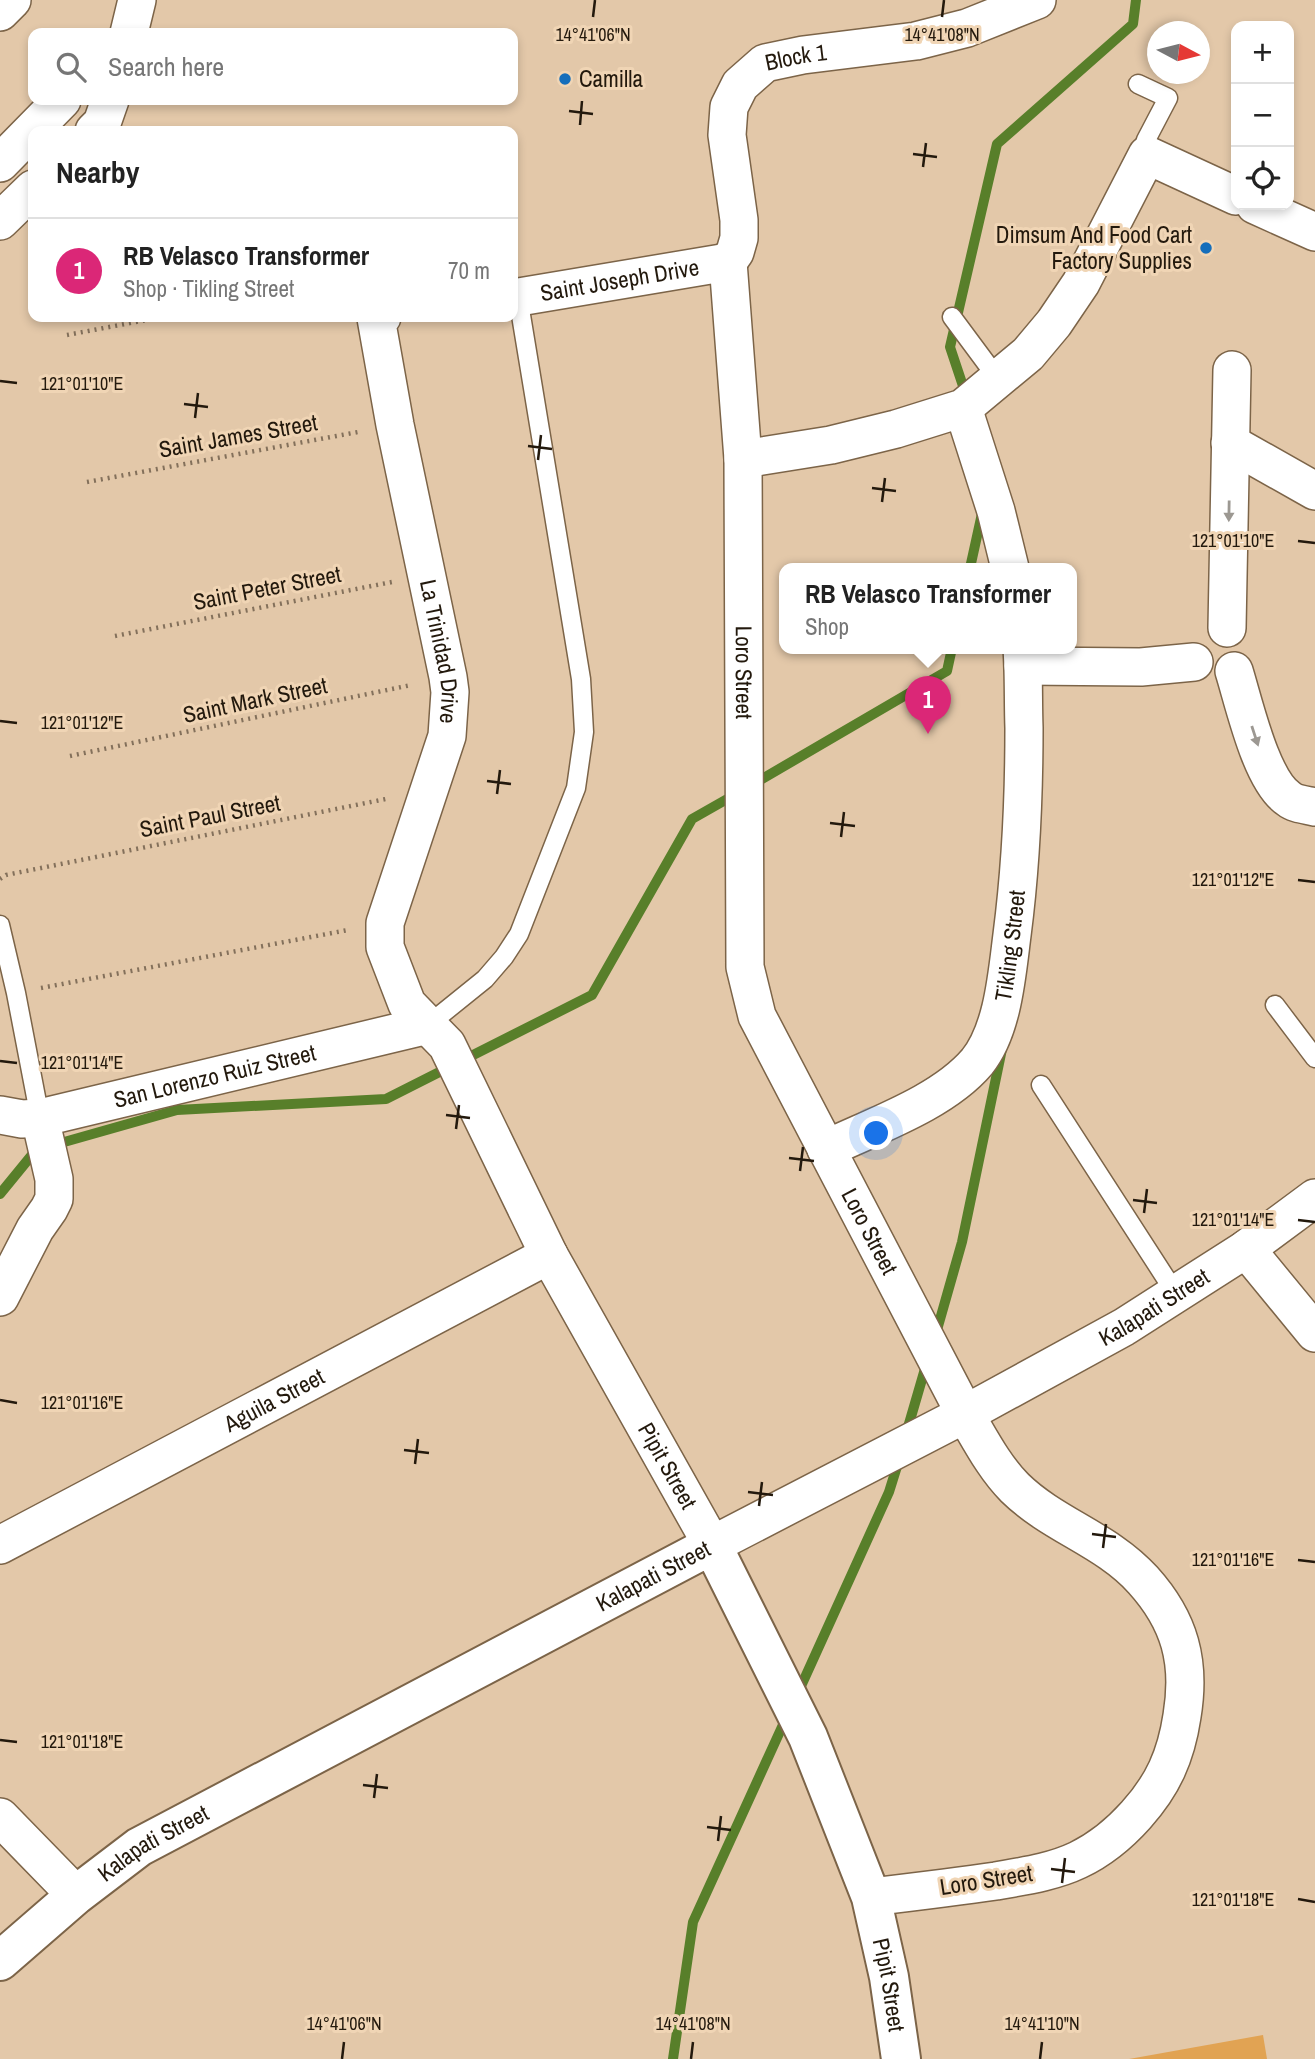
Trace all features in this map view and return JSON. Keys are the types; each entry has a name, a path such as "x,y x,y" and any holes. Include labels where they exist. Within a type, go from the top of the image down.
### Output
{"street":[{"path":"0,12 12,0"},
{"path":"130,28 137,0"},
{"name":"Block 1","path":"728,262 735,252 739,237 727,135 729,107 740,85 765,63 803,55 916,41 967,28 1037,0"},
{"path":"36,126 57,105"},
{"path":"99,126 108,105"},
{"path":"0,163 28,135"},
{"path":"743,459 831,445 897,429 963,408 1028,354 1054,323 1081,283 1147,155 1231,194"},
{"path":"0,221 28,194"},
{"path":"1266,210 1315,232"},
{"name":"Saint Joseph Drive","path":"518,297 728,262"},
{"name":"Loro Street","path":"728,262 743,459 745,967 757,1016 965,1414 995,1462 1015,1488 1040,1508 1109,1549 1144,1581 1173,1623 1182,1646 1186,1686 1175,1753 1163,1779 1150,1800 1114,1837 1096,1850 1076,1861 1019,1877 871,1897"},
{"name":"La Trinidad Drive","path":"377,322 450,692 447,736 385,923 385,947 407,1004 438,1035"},
{"path":"1227,628 1232,370"},
{"path":"963,408 996,511 1009,563"},
{"path":"1230,443 1315,491"},
{"path":"1210,627 1227,628 1239,639 1242,647 1239,664 1234,671 1226,675 1207,675 1200,670 1194,654 1202,631 1210,627"},
{"path":"1077,653 1141,650 1194,654"},
{"path":"1022,655 1046,654"},
{"name":"Tikling Street","path":"826,1149 926,1101 951,1086 978,1060 994,1030 1005,992 1019,884 1024,779 1022,655"},
{"path":"1234,671 1272,781 1289,800 1315,807"},
{"name":"San Lorenzo Ruiz Street","path":"0,1115 22,1119 40,1118 438,1035"},
{"name":"Pipit Street","path":"438,1035 549,1255 712,1545 807,1737 871,1897 889,1977 901,2059"},
{"path":"0,1297 35,1229 54,1199 54,1179 40,1118"},
{"name":"Kalapati Street","path":"0,1961 76,1895 139,1847 965,1414 1124,1327 1246,1249 1315,1199"},
{"path":"1246,1249 1315,1333"},
{"name":"Aguila Street","path":"0,1545 549,1255"},
{"path":"0,1817 76,1895"}],"lane":[{"path":"1138,83 1168,98 1146,140 1144,146 1147,155"},
{"path":"438,1035 504,957 519,934 576,788 584,732 581,679 518,315"},
{"path":"952,317 998,379"},
{"path":"0,925 40,1118"},
{"path":"1275,1005 1315,1058"},
{"path":"1041,1085 1176,1294"}],"path":[{"path":"67,335 136,322"},
{"name":"Saint James Street","path":"87,482 395,425"},
{"name":"Saint Peter Street","path":"115,636 427,575"},
{"name":"Saint Mark Street","path":"70,757 448,677"},
{"name":"Saint Paul Street","path":"0,879 6,875 428,791"},
{"path":"16,993 385,923"}],"shaded area":[{"path":"1263,2035 1267,2059 1129,2059"}],"waterway":[{"path":"966,395 950,347 997,144 1133,24 1136,0"},
{"path":"971,563 983,509"},
{"path":"750,786 947,671 951,654"},
{"path":"0,1194 36,1150 177,1110 386,1099 592,995 692,819 736,794"},
{"path":"935,1337 962,1242 1002,1049"},
{"path":"906,1434 927,1362"},
{"path":"797,1695 889,1492 899,1460"},
{"path":"673,2059 693,1922 787,1716"}],"place":[{"name":"Camilla","path":"565,79"},
{"name":"Dimsum And Food Cart Factory Supplies","path":"1206,248"},
{"name":"RB Velasco Transformer","path":"928,734"}]}
